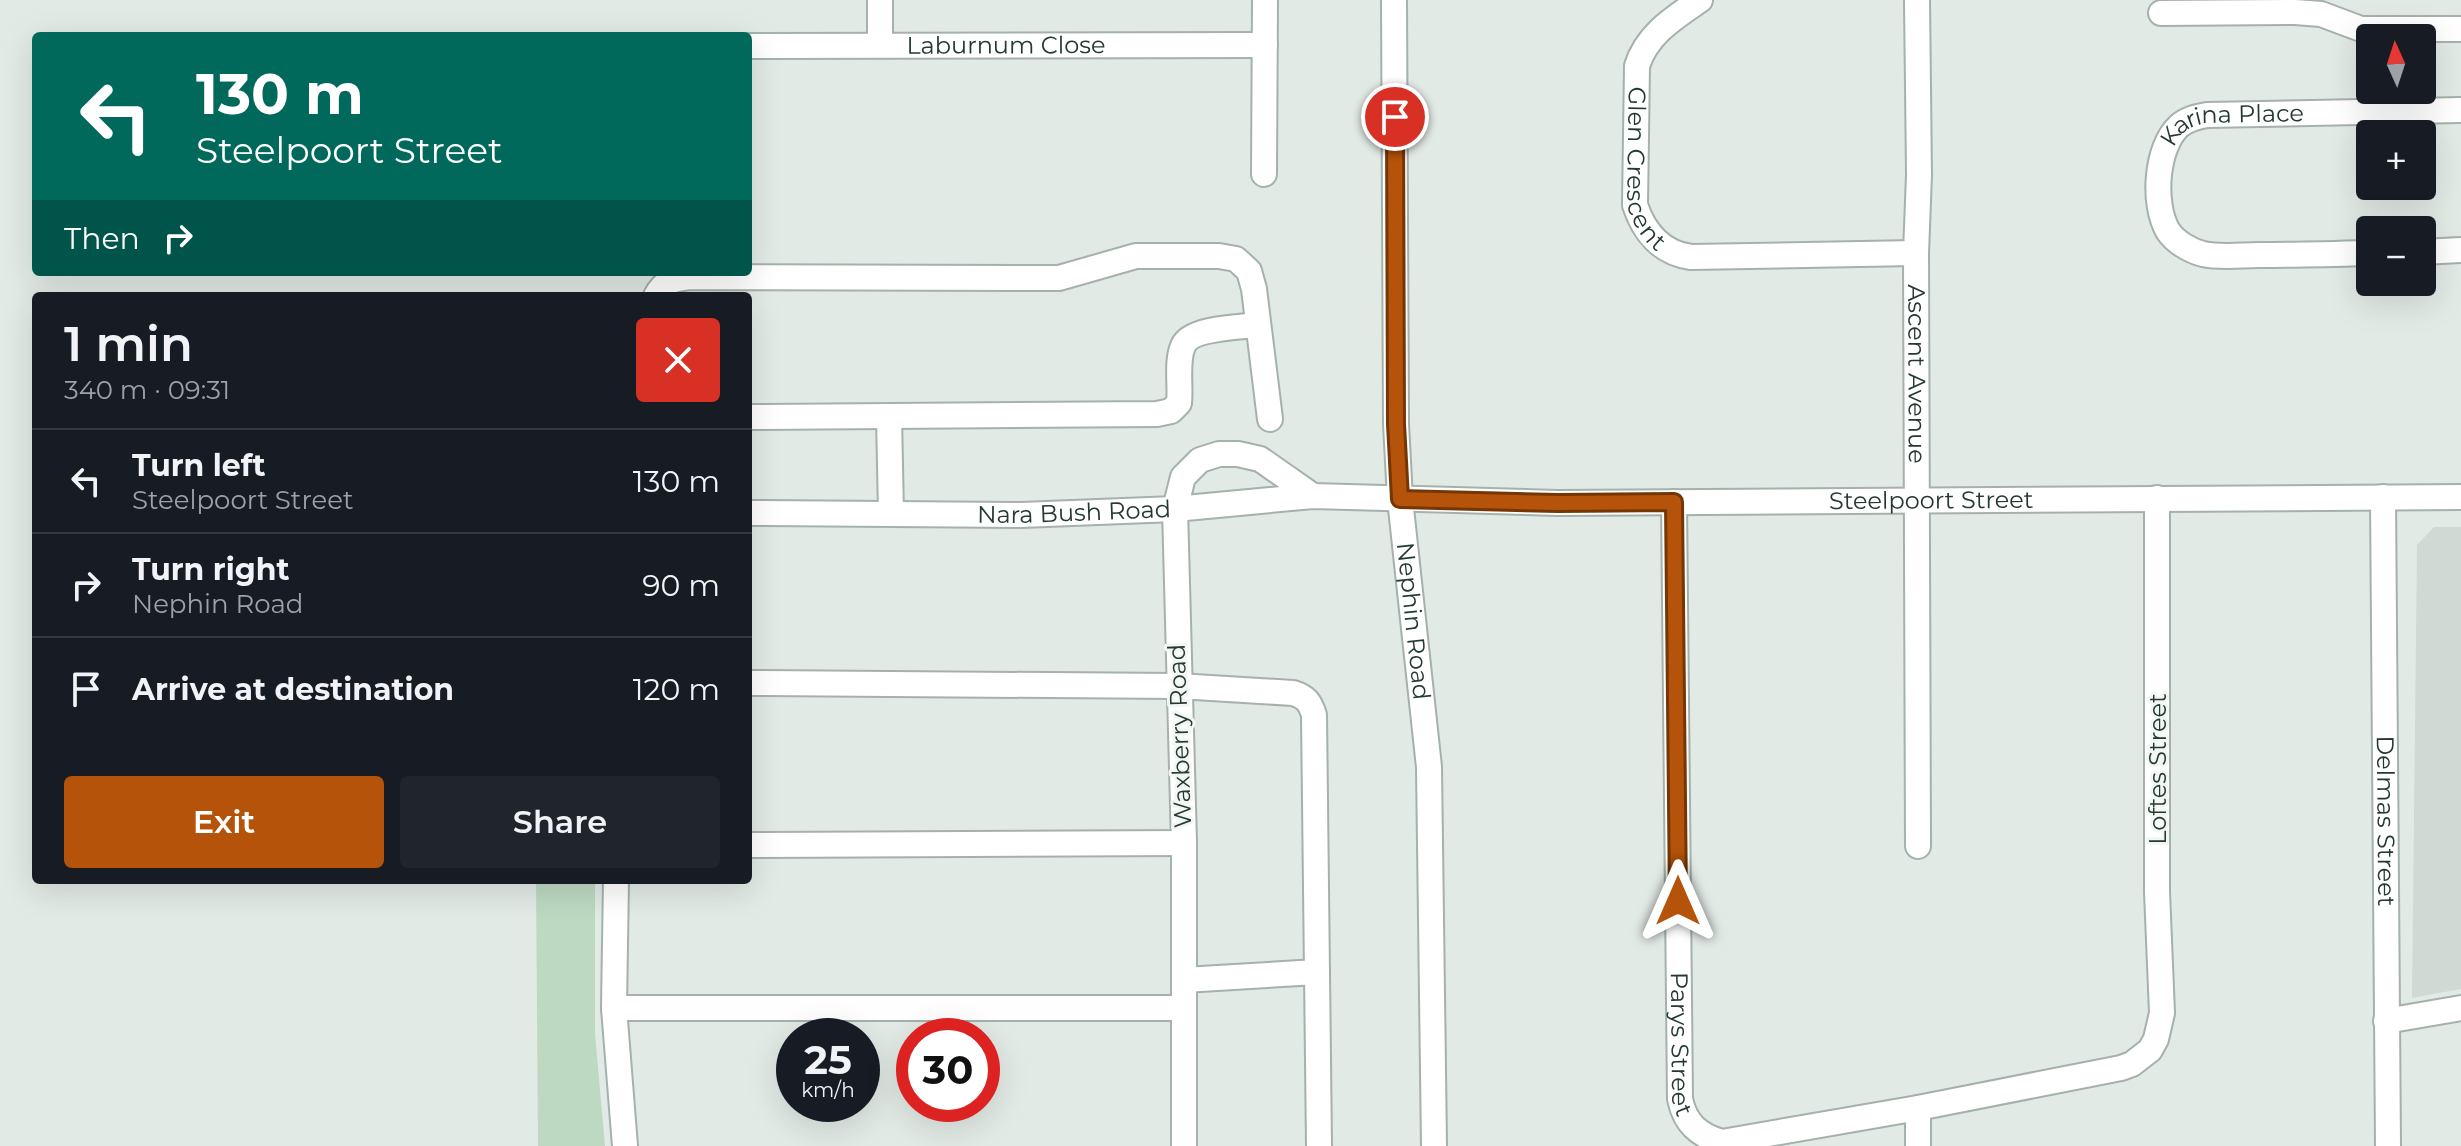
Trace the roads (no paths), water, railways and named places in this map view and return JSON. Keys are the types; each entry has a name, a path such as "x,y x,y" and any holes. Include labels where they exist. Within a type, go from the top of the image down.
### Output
{"street":[{"path":"880,0 880,44"},
{"path":"1264,174 1265,0"},
{"name":"Nephin Road","path":"1394,0 1396,424 1400,499 1429,767 1434,1146"},
{"name":"Glen Crescent","path":"1700,0 1665,25 1648,43 1635,75 1635,205 1652,238 1667,250 1691,257 1916,253"},
{"name":"Ascent Avenue","path":"1917,0 1918,846"},
{"path":"2161,13 2295,12 2321,14 2361,29 2461,29"},
{"name":"Laburnum Close","path":"752,46 1265,45"},
{"name":"Karina Place","path":"2356,253 2203,254 2176,240 2168,230 2159,203 2159,167 2170,138 2181,124 2192,117 2207,115 2461,110"},
{"path":"2436,251 2461,250"},
{"path":"658,292 662,285 672,279 690,277 1059,278 1136,256 1219,256 1236,259 1249,271 1254,289 1270,419"},
{"path":"752,417 1157,414 1171,411 1179,403 1182,347 1188,339 1198,333 1258,325"},
{"path":"889,416 891,514"},
{"name":"Waxberry Road","path":"1184,1146 1184,843 1175,509 1183,477 1200,460 1219,454 1260,459 1313,496"},
{"name":"Nara Bush Road","path":"752,513 1021,515 1175,509 1313,496 1400,499"},
{"name":"Delmas Street","path":"2383,497 2388,1146"},
{"name":"Steelpoort Street","path":"1400,499 1558,503 2461,497"},
{"name":"Loftes Street","path":"1918,1108 2121,1068 2150,1050 2156,1039 2162,1013 2157,892 2157,498"},
{"name":"Parys Street","path":"1674,502 1680,1099 1688,1120 1695,1129 1711,1139 1735,1141 1918,1108"},
{"path":"752,683 1178,686 1303,696 1311,704 1314,715 1319,1146"},
{"path":"752,845 1184,843"},
{"path":"616,884 614,1008 625,1146"},
{"path":"1184,980 1317,972"},
{"path":"614,1008 1184,1008"},
{"path":"2386,1021 2461,1008"},
{"path":"1918,1108 1918,1146"}]}
